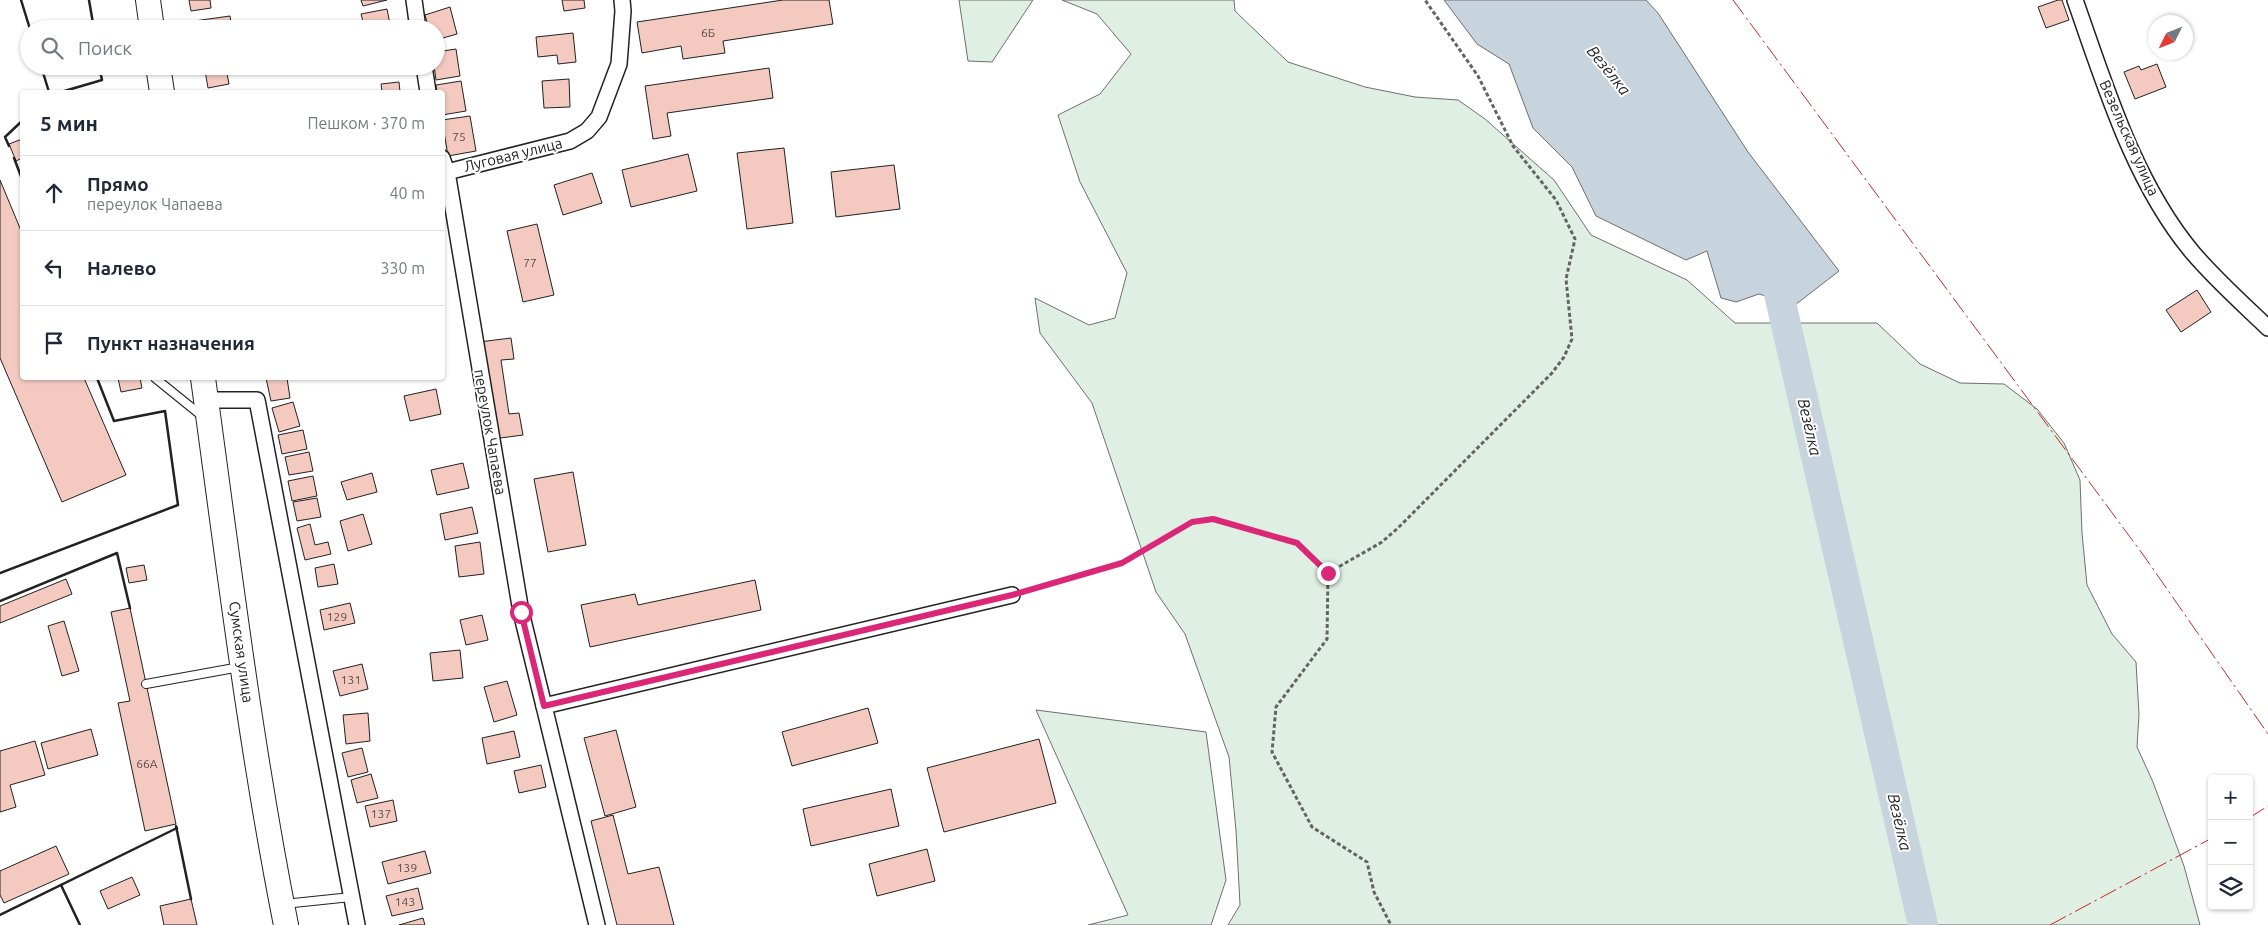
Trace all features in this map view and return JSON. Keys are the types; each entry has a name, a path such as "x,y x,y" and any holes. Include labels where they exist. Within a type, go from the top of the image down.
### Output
{"main road":[{"path":"148,0 151,20"},
{"path":"159,75 162,90"},
{"name":"Сумская улица","path":"206,400 242,667 284,915"}],"street":[{"path":"414,0 417,20"},
{"name":"Луговая улица","path":"445,165 570,140 587,130 599,117 619,64 624,11 622,0"},
{"name":"Везельская улица","path":"2075,0 2111,103 2151,192 2193,253 2268,328"},
{"path":"425,75 428,90"},
{"name":"переулок Чапаева","path":"445,165 521,612 596,925"},
{"path":"206,400 258,400 357,925"},
{"path":"544,706 1012,595"}],"lane":[{"path":"160,380 206,400"},
{"path":"146,684 242,667"},
{"path":"284,915 351,897"}],"path":[{"path":"1328,573 1382,542 1413,514 1552,374 1564,357 1572,338 1566,279 1575,239 1556,200 1513,146 1478,76 1425,0"},
{"path":"1012,595 1122,563 1192,522 1213,519 1297,543 1328,573 1327,639 1276,707 1272,752 1312,827 1367,862 1374,892 1391,925"}],"green space":[{"path":"959,0 1033,0 992,62 968,61"},
{"path":"1062,0 1234,0 1235,11 1288,62 1365,87 1415,97 1458,100 1485,119 1554,180 1591,235 1687,280 1735,323 1877,323 1920,364 1960,383 2004,384 2037,409 2064,443 2080,480 2082,533 2087,585 2112,634 2136,662 2139,714 2137,747 2153,782 2184,866 2200,925 1228,925 1240,905 1236,830 1229,757 1185,634 1156,592 1092,403 1040,333 1035,298 1089,325 1115,318 1127,273 1080,182 1058,115 1100,94 1131,54 1097,14"},
{"path":"1036,710 1206,732 1226,880 1211,925 1088,925 1128,915"}],"water":[{"path":"1444,0 1646,0 1658,13 1748,152 1839,271 1795,305 1759,294 1736,302 1721,298 1707,251 1686,260 1596,216 1572,167 1533,128 1509,64 1477,44"}],"building":[{"path":"189,0 210,0 211,8 191,11"},
{"path":"361,0 387,0 363,6"},
{"path":"562,0 584,0 585,8 564,11"},
{"path":"783,0 829,0 833,24 723,41 725,53 683,59 681,46 642,53 637,22"},
{"path":"2062,0 2069,20 2046,28 2038,7"},
{"path":"450,7 457,34 445,37 445,20 426,20 425,15"},
{"path":"387,9 389,20 363,20 361,14"},
{"path":"230,16 231,20 201,20"},
{"path":"573,33 576,62 558,64 557,55 538,57 536,37"},
{"path":"456,49 460,76 436,80 435,75 445,75 445,51"},
{"path":"2157,64 2166,87 2135,99 2124,72 2139,66 2141,70"},
{"path":"769,68 773,98 667,113 671,136 653,139 645,86"},
{"path":"206,75 227,75 229,84 208,88"},
{"path":"569,79 570,107 544,108 542,81"},
{"path":"461,81 466,111 445,114 445,90 437,90 436,85"},
{"path":"399,82 400,90 382,90 381,84"},
{"path":"470,116 476,151 448,156 445,138 445,120"},
{"path":"20,140 20,159 16,161 9,144"},
{"path":"784,148 793,223 747,229 737,153"},
{"path":"688,154 697,191 631,207 622,170"},
{"path":"894,165 900,209 836,217 831,172"},
{"path":"592,173 602,203 563,215 554,185"},
{"path":"0,180 20,228 20,380 85,380 126,475 62,502 0,358"},
{"path":"537,224 554,295 523,302 507,231"},
{"path":"2197,290 2211,312 2181,332 2166,310"},
{"path":"511,338 514,359 501,360 509,414 519,413 523,435 493,439 479,342"},
{"path":"118,380 140,380 142,388 121,392"},
{"path":"266,380 287,380 290,398 271,401"},
{"path":"436,389 441,414 410,421 404,396"},
{"path":"293,402 300,426 279,432 272,408"},
{"path":"303,430 307,449 282,454 278,435"},
{"path":"309,452 313,471 289,475 285,457"},
{"path":"463,463 469,488 437,495 431,470"},
{"path":"573,472 586,545 548,552 534,479"},
{"path":"372,473 377,492 347,500 341,482"},
{"path":"313,476 317,496 292,501 288,481"},
{"path":"317,498 321,517 297,521 293,502"},
{"path":"472,507 478,533 445,540 440,514"},
{"path":"363,514 372,544 348,551 340,521"},
{"path":"310,524 315,545 328,542 331,554 305,560 297,528"},
{"path":"480,542 484,574 459,577 455,546"},
{"path":"334,564 338,584 318,587 315,568"},
{"path":"144,565 147,580 129,583 126,568"},
{"path":"66,579 72,594 0,623 0,606"},
{"path":"755,580 761,610 590,647 581,605 635,594 638,605"},
{"path":"350,603 355,623 324,630 320,610"},
{"path":"130,608 176,824 145,831 118,703 130,701 111,612"},
{"path":"482,615 488,640 466,645 460,620"},
{"path":"64,621 79,671 62,676 48,626"},
{"path":"460,650 463,678 433,681 430,653"},
{"path":"362,664 368,689 340,696 333,671"},
{"path":"507,681 517,715 494,722 484,687"},
{"path":"868,708 878,743 792,766 782,732"},
{"path":"368,713 370,741 346,744 343,715"},
{"path":"91,729 98,755 48,769 41,743"},
{"path":"616,730 636,807 605,816 584,738"},
{"path":"514,731 520,757 487,764 482,738"},
{"path":"1039,739 1056,803 944,832 927,768"},
{"path":"35,741 45,775 10,785 16,807 0,812 0,751"},
{"path":"362,748 368,772 348,777 342,753"},
{"path":"541,765 546,787 519,793 514,771"},
{"path":"371,774 378,798 357,803 351,780"},
{"path":"891,789 899,826 811,846 803,809"},
{"path":"393,800 397,821 370,827 365,806"},
{"path":"613,815 628,874 659,867 674,925 617,925 591,821"},
{"path":"56,846 69,874 4,903 0,895 0,871"},
{"path":"927,849 935,881 877,896 869,864"},
{"path":"425,851 431,873 388,884 382,862"},
{"path":"132,877 140,895 108,909 100,891"},
{"path":"418,888 423,909 392,916 386,896"},
{"path":"191,899 197,925 164,925 160,906"},
{"path":"423,918 425,925 399,925"}],"waterway":[{"name":"Везёлка","path":"1766,263 1774,272 1923,925"}],"wall":[{"path":"21,0 27,20"},
{"path":"89,0 92,20"},
{"path":"44,75 48,90"},
{"path":"68,90 102,80 101,75"},
{"path":"9,146 5,137 20,123"},
{"path":"14,158 20,174"},
{"path":"0,573 178,505 165,411 114,421 98,380"},
{"path":"0,601 117,553 130,608"},
{"path":"176,826 191,899"},
{"path":"0,915 177,828"},
{"path":"61,885 80,925"}],"power":[{"path":"1733,0 2144,556 2268,734"},
{"path":"2253,815 2268,806"},
{"path":"2050,925 2208,840"}],"route":[{"path":"521,612 544,706 1012,595 1122,563 1192,522 1213,519 1297,543 1328,573"}]}
